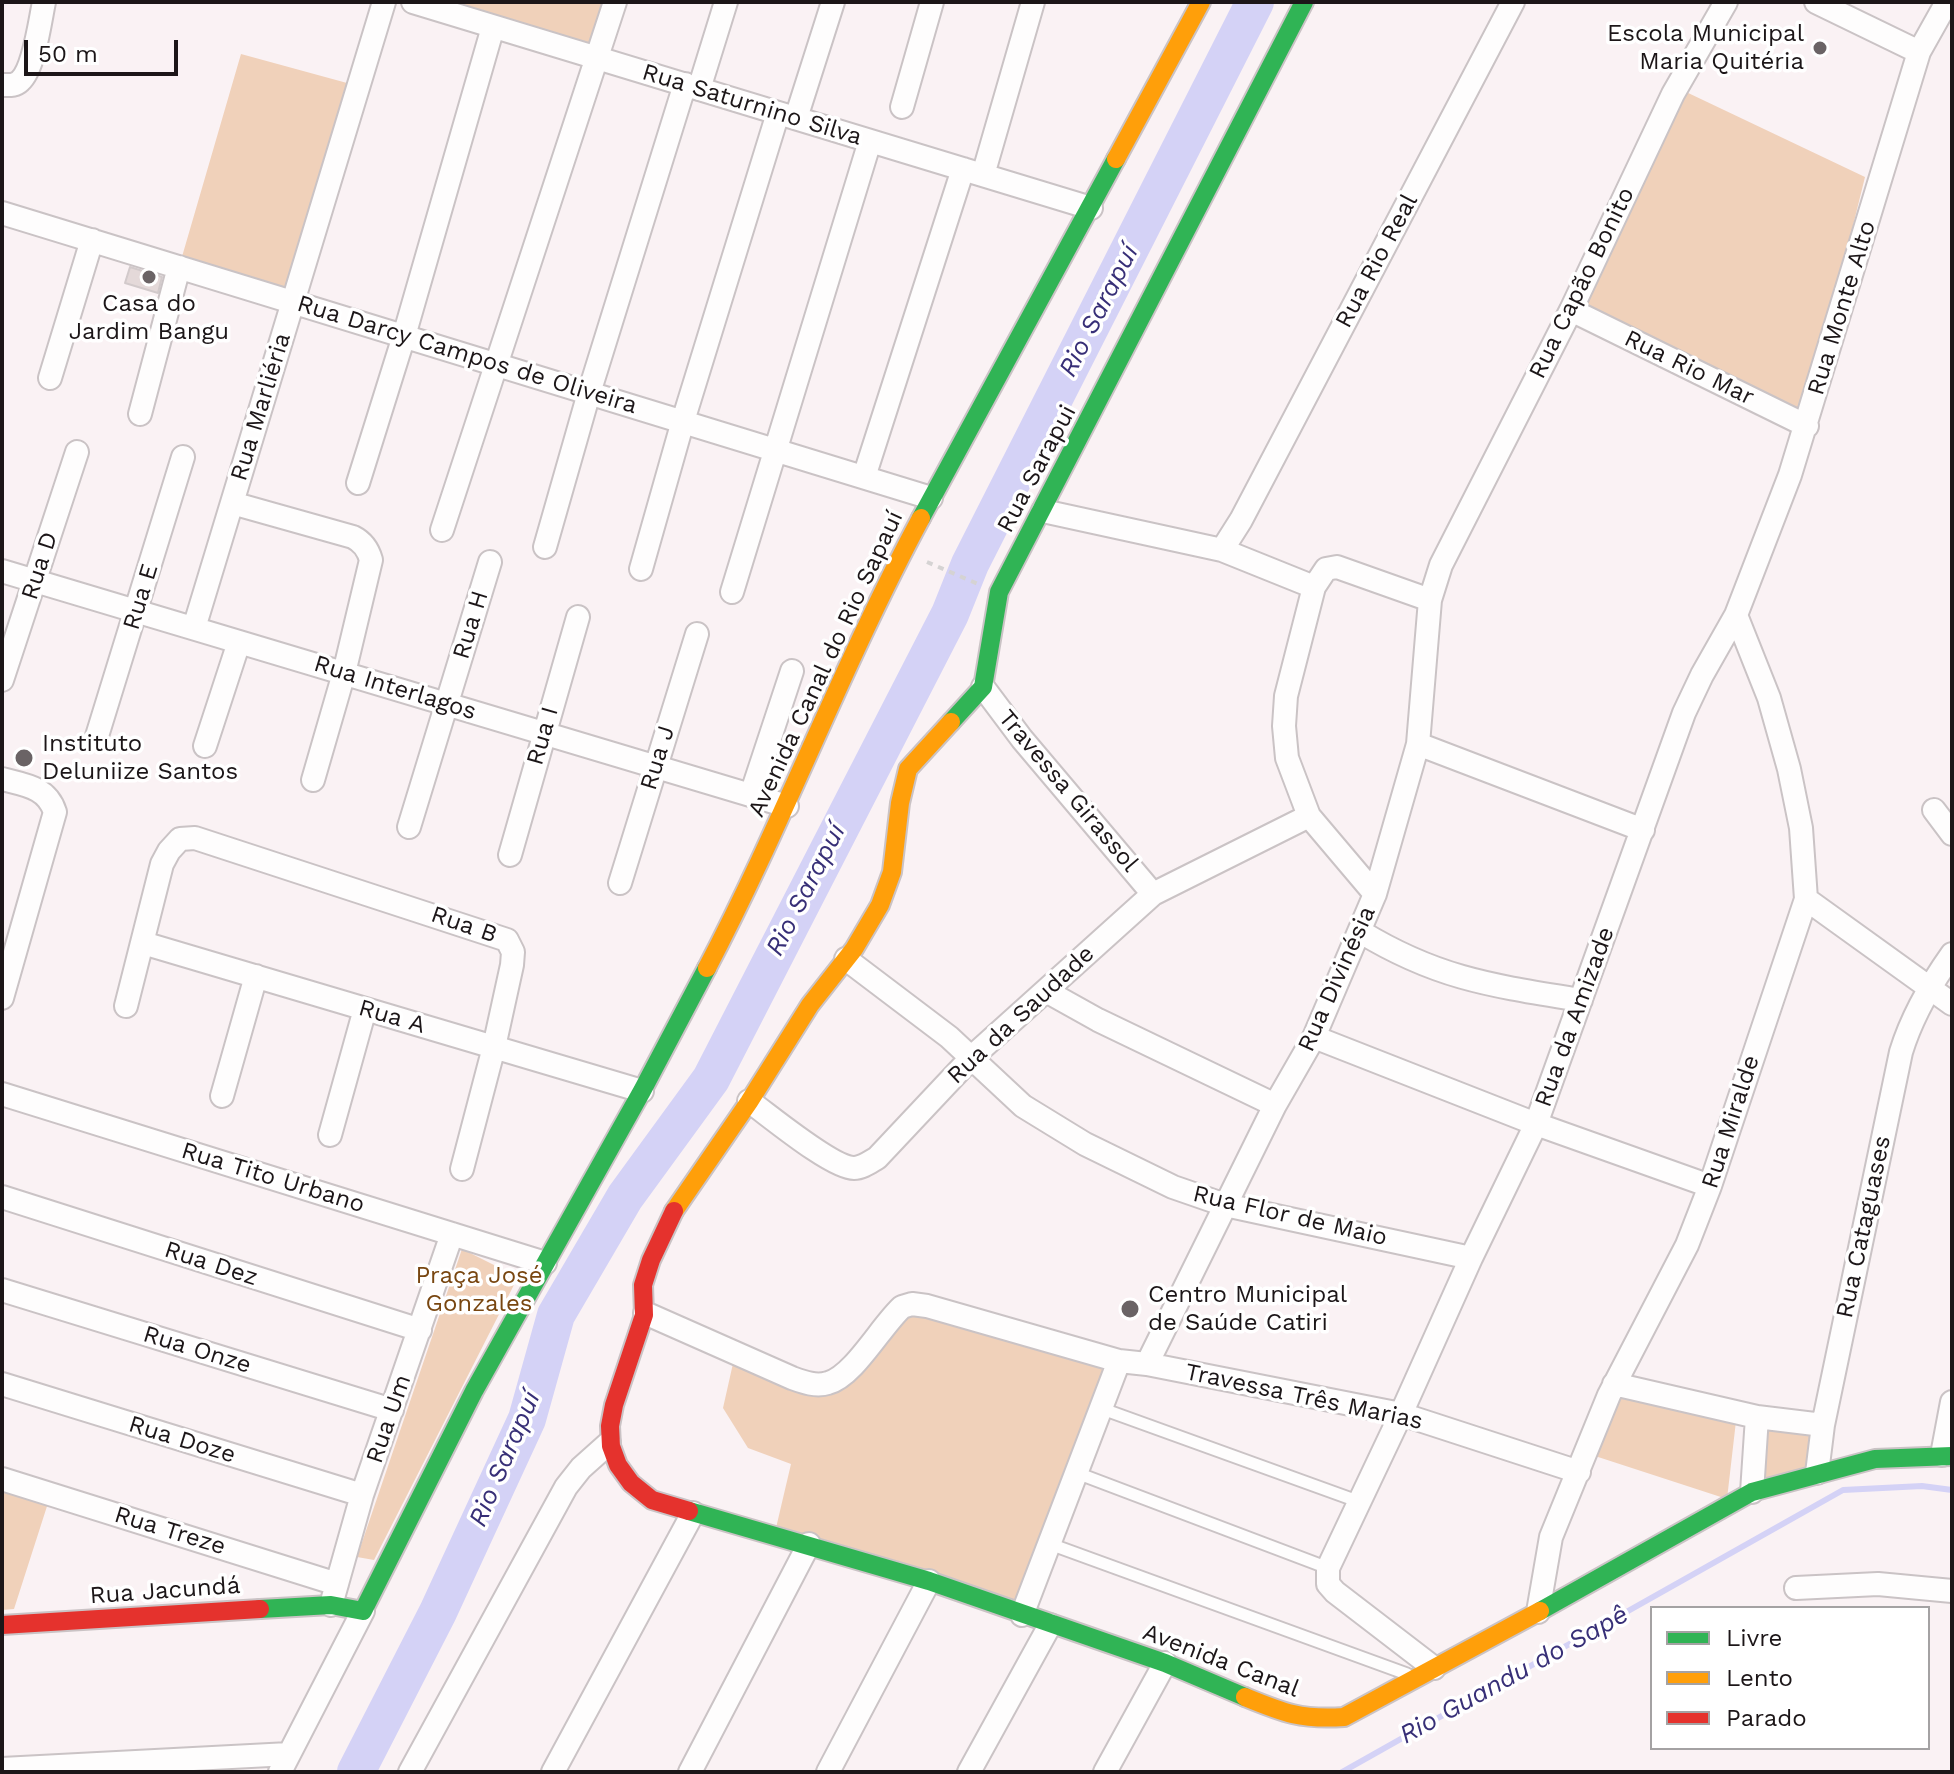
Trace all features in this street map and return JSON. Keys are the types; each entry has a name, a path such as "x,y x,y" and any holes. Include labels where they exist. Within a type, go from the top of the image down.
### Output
{"street":[{"path":"2,85 13,85 22,80 28,68 44,2"},
{"name":"Rua Marliéria","path":"194,628 384,2"},
{"name":"Rua Saturnino Silva","path":"413,2 1091,208"},
{"path":"442,530 615,2"},
{"path":"545,547 589,393 692,86 726,2"},
{"path":"641,569 683,421 787,116 833,2"},
{"path":"902,107 932,2"},
{"path":"864,477 1033,2"},
{"name":"Avenida Canal do Rio Sapauí","path":"363,1611 474,1391 642,1091 717,949 787,806 859,639 903,551 1201,2"},
{"name":"Rua Sarapui","path":"983,687 999,592 1304,2"},
{"name":"Rua Rio Real","path":"1222,550 1241,520 1513,2"},
{"name":"Rua Capão Bonito","path":"1441,565 1571,310 1673,94 1726,2"},
{"path":"1816,2 1919,52"},
{"name":"Rua Monte Alto","path":"1736,615 1807,426 1919,52 1947,2"},
{"path":"358,483 493,27"},
{"path":"732,592 870,141"},
{"name":"Rua Darcy Campos de Oliveira","path":"2,213 931,498"},
{"path":"50,378 92,240"},
{"path":"140,414 179,267"},
{"name":"Rua Rio Mar","path":"1571,310 1807,426"},
{"name":"Rua D","path":"2,680 77,452"},
{"name":"Rua E","path":"97,736 183,457"},
{"path":"232,503 361,541 371,560 344,673 313,780"},
{"path":"1043,511 1222,550 1314,587"},
{"name":"Rua H","path":"409,827 490,562"},
{"name":"Rua Divinésia","path":"1147,1364 1275,1105 1314,1037 1375,894 1418,744 1430,600 1441,565"},
{"path":"1375,894 1309,816 1287,758 1284,726 1286,696 1314,587 1326,569 1337,567 1430,600"},
{"name":"Rua Interlagos","path":"2,571 787,806"},
{"name":"Rua da Amizade","path":"1328,1568 1536,1124 1684,713 1736,615"},
{"name":"Rua Miralde","path":"1538,1612 1551,1537 1614,1384 1687,1245 1710,1186 1806,899 1801,828 1789,769 1769,698 1736,615"},
{"name":"Rua I","path":"510,855 578,617"},
{"name":"Rua J","path":"620,883 697,634"},
{"path":"205,746 239,642"},
{"path":"751,795 792,671"},
{"path":"410,1772 566,1487 581,1468 609,1443 621,1382 645,1313 642,1288 669,1220 811,1003 846,959 882,901 896,849 899,798 908,769 983,687"},
{"name":"Travessa Girassol","path":"983,687 1022,739 1153,894"},
{"path":"1418,744 1643,830"},
{"path":"2,779 37,788 47,796 55,812 2,998"},
{"path":"1934,810 1952,834"},
{"name":"Rua da Saudade","path":"749,1101 820,1152 846,1167 858,1168 877,1158 972,1057 1153,894 1309,816"},
{"name":"Rua B","path":"143,943 162,864 180,839 195,838 507,940 513,952 512,965 462,1169"},
{"path":"1806,899 1952,1004"},
{"path":"1361,932 1397,954 1483,985 1581,1000"},
{"path":"126,1006 143,943"},
{"name":"Rua A","path":"143,943 642,1091"},
{"name":"Rua Cataguases","path":"1817,1473 1823,1425 1901,1052 1908,1027 1929,987 1952,954"},
{"name":"Rua Flor de Maio","path":"846,959 972,1057 1023,1106 1085,1144 1173,1187 1225,1205 1471,1258"},
{"path":"222,1096 256,976"},
{"path":"1046,991 1098,1020 1275,1105"},
{"path":"330,1135 365,1009"},
{"path":"1314,1037 1536,1124 1710,1186"},
{"name":"Rua Tito Urbano","path":"2,1094 545,1263"},
{"name":"Rua Dez","path":"2,1197 420,1330"},
{"name":"Rua Um","path":"334,1594 362,1495 452,1234"},
{"name":"Rua Onze","path":"2,1290 392,1410"},
{"name":"Travessa Três Marias","path":"645,1313 813,1385 829,1383 843,1375 902,1307 912,1304 927,1306 1119,1361 1401,1414 1579,1472"},
{"path":"1022,1615 1119,1361"},
{"name":"Rua Doze","path":"2,1384 362,1495"},
{"path":"1614,1384 1757,1417 1823,1425"},
{"path":"1947,1456 1952,1402"},
{"path":"1752,1492 1757,1417"},
{"name":"Avenida Canal","path":"609,1443 615,1462 637,1490 652,1500 929,1581 1165,1663 1291,1716 1317,1719 1344,1717 1368,1706 1752,1492 1875,1459 1947,1456"},
{"name":"Rua Treze","path":"2,1479 334,1594"},
{"path":"553,1772 693,1513"},
{"path":"690,1772 809,1544"},
{"path":"1328,1568 1326,1578 1335,1592 1424,1673"},
{"path":"828,1772 929,1581"},
{"path":"1796,1588 1878,1584 1952,1591"},
{"name":"Rua Jacundá","path":"2,1625 334,1594 363,1611"},
{"path":"2,1769 285,1763 363,1611"},
{"path":"969,1772 1050,1625"},
{"path":"1105,1772 1165,1663"}],"lane":[{"path":"1100,1408 1360,1502"},
{"path":"1077,1473 1328,1568"},
{"path":"1050,1544 1424,1673"}],"path":[{"path":"903,551 999,592"}],"green space":[{"path":"394,2 614,2 595,59"},
{"path":"241,54 358,86 293,302 179,267"},
{"path":"1684,91 1865,177 1805,420 1578,305"},
{"name":"Praça José Gonzales","path":"462,1249 518,1277 374,1560 357,1557"},
{"path":"927,1308 1112,1362 1020,1608 776,1528 791,1464 748,1448 723,1408 734,1359 824,1389 897,1318"},
{"path":"1613,1397 1736,1421 1727,1499 1595,1456"},
{"path":"1767,1427 1817,1427 1803,1476 1757,1481"},
{"path":"2,1484 49,1500 14,1609 2,1610"}],"building":[{"path":"130,267 162,277 158,293 125,283"}],"waterway":[{"name":"Rio Sarapuí","path":"356,1772 438,1612 527,1419 556,1315 625,1197 711,1079 950,614 970,564 1255,2"},
{"name":"Rio Guandu do Sapê","path":"1342,1772 1843,1490 1922,1486 1952,1490"}],"traffic: fast":[{"path":"951,722 983,687 999,592 1304,2"},
{"path":"921,518 1116,159"},
{"path":"260,1609 331,1605 363,1611 474,1391 642,1091 707,968"},
{"path":"1540,1611 1752,1492 1875,1459 1952,1456"},
{"path":"689,1511 929,1581 1165,1663 1245,1697"}],"traffic: slow":[{"path":"1116,159 1201,2"},
{"path":"707,968 865,630 921,518"},
{"path":"674,1211 749,1102 810,1005 854,949 880,905 892,872 900,803 908,769 951,722"},
{"path":"1245,1697 1293,1714 1344,1717 1540,1611"}],"traffic: jam":[{"path":"674,1211 643,1285 644,1315 610,1426 611,1446 618,1465 631,1483 652,1500 689,1511"},
{"path":"2,1625 260,1609"}],"place":[{"name":"Escola Municipal Maria Quitéria","path":"1820,48"},
{"name":"Casa do Jardim Bangu","path":"149,277"},
{"name":"Instituto Deluniize Santos","path":"24,758"},
{"name":"Centro Municipal de Saúde Catiri","path":"1130,1309"}]}
